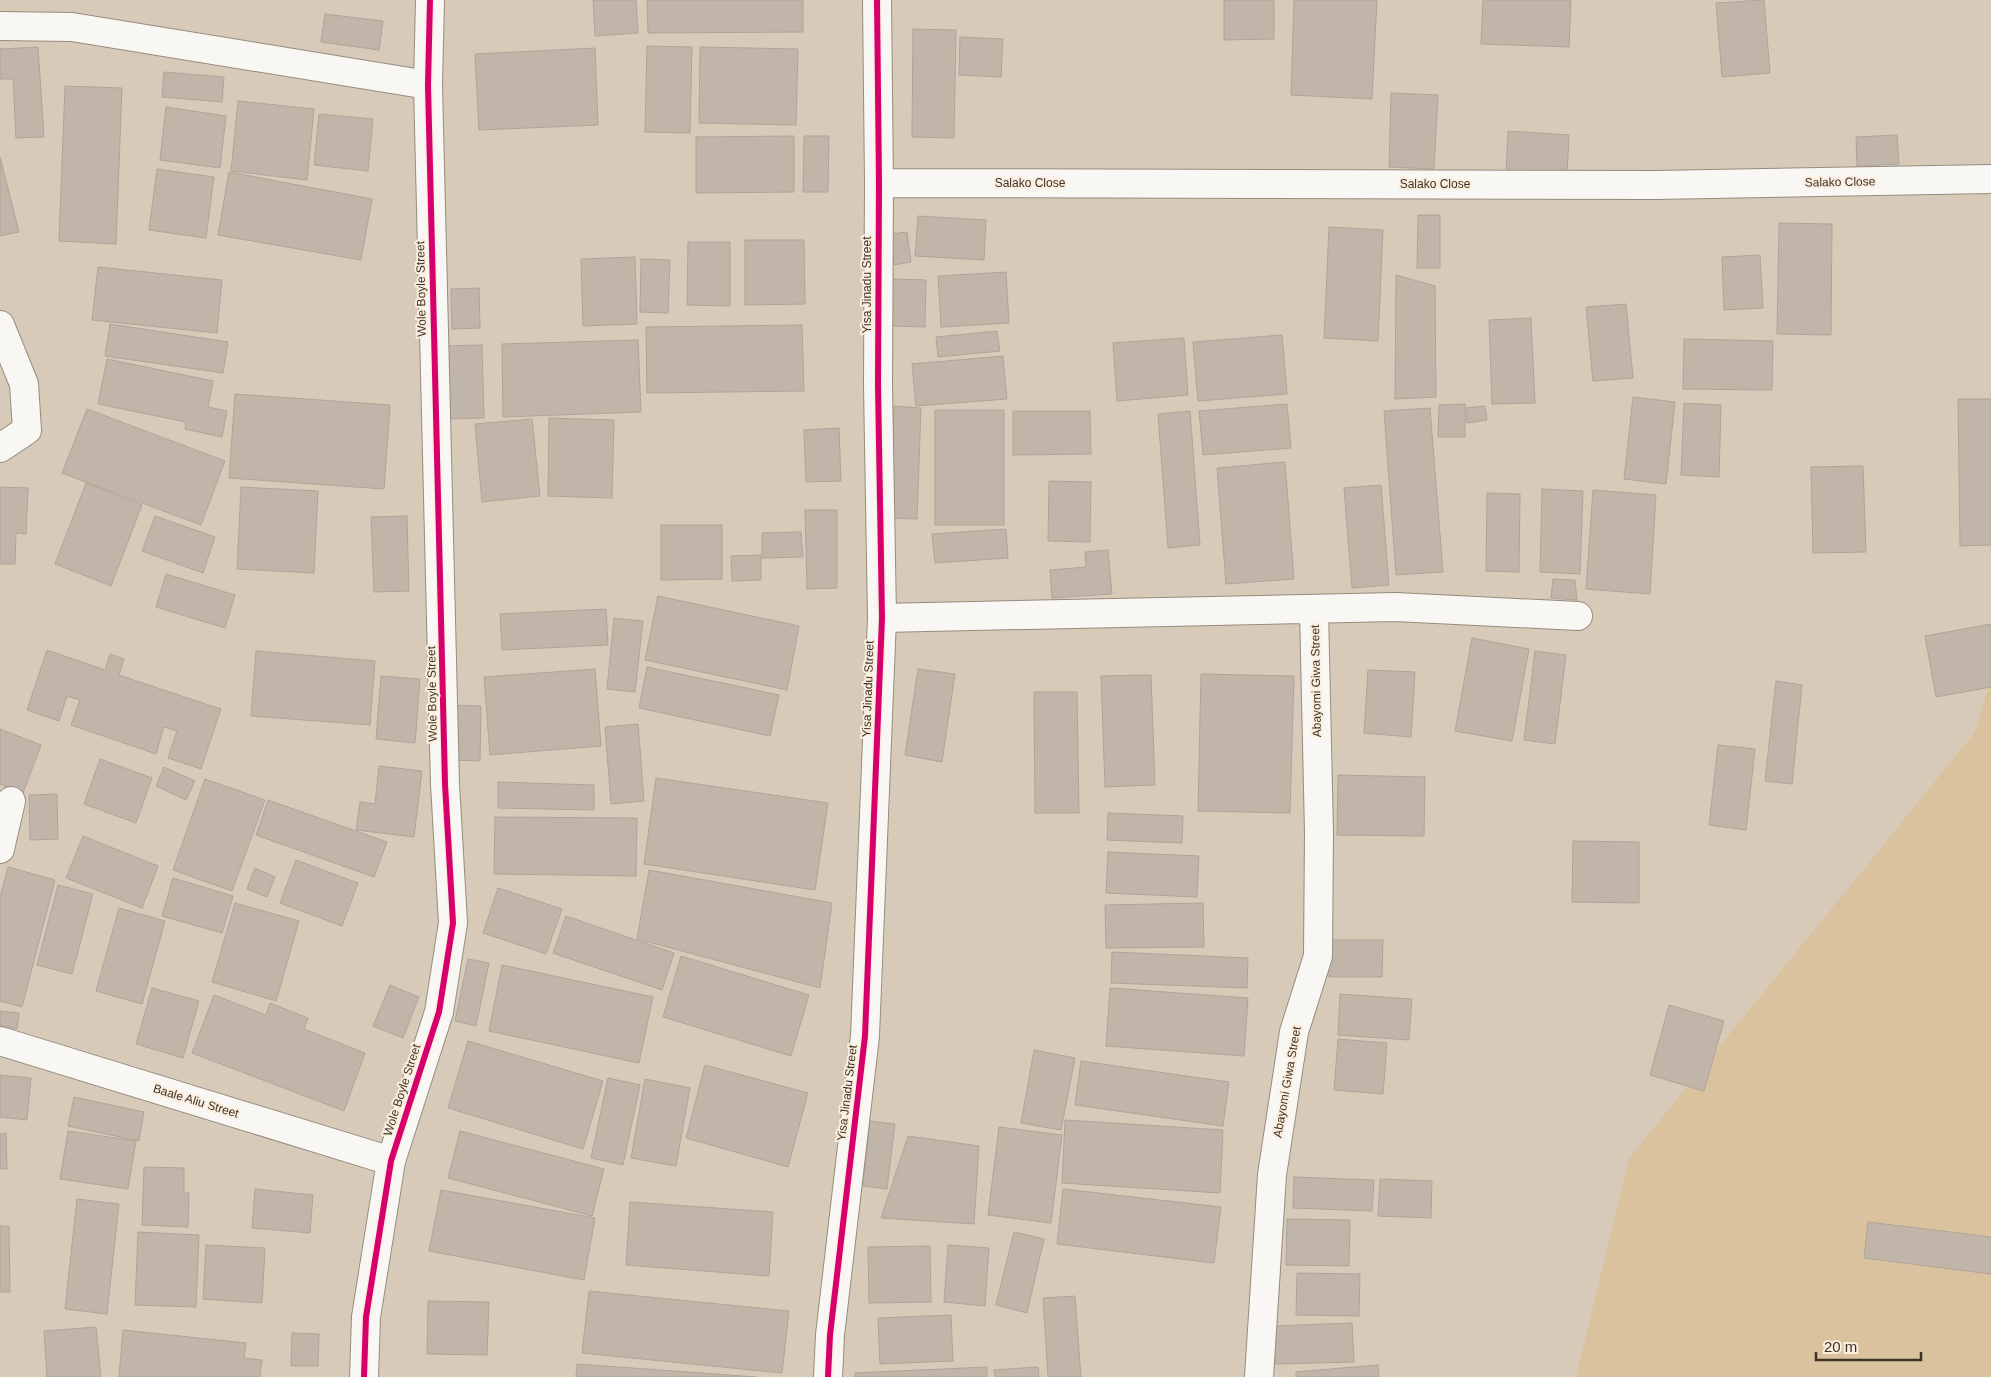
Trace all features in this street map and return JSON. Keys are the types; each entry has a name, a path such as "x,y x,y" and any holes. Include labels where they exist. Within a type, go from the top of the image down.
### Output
{"street":[{"name":"Wole Boyle Street","path":"364,1377 366,1317 391,1161 439,1012 453,923 445,784 428,85 430,0"},
{"name":"Yisa Jinadu Street","path":"828,1377 832,1326 865,1036 882,618 878,385 879,183 877,0"},
{"path":"0,26 72,27 428,85"},
{"name":"Salako Close","path":"879,183 1656,185 1991,180"},
{"path":"0,324 24,384 27,430 0,448"},
{"path":"882,618 1395,607 1578,616"},
{"name":"Abayomi Giwa Street","path":"1258,1377 1272,1175 1294,1032 1318,956 1319,833 1314,609"},
{"path":"0,849 11,801"},
{"name":"Baale Aliu Street","path":"0,1041 391,1161"}],"shaded area":[{"path":"1991,677 1991,1377 1576,1377 1629,1158 1975,732"}],"building":[{"path":"593,0 636,0 638,33 595,36"},
{"path":"647,0 803,0 803,32 648,33"},
{"path":"1224,0 1274,0 1274,39 1224,40"},
{"path":"1294,0 1377,0 1372,99 1291,95"},
{"path":"1483,0 1571,0 1569,47 1481,44"},
{"path":"1764,0 1770,73 1722,77 1716,3"},
{"path":"325,14 383,21 379,50 321,42"},
{"path":"913,29 956,30 954,138 912,137"},
{"path":"960,37 1003,39 1001,77 959,75"},
{"path":"647,46 692,47 690,133 645,132"},
{"path":"38,47 44,137 16,138 13,79 0,79 0,49"},
{"path":"700,47 798,49 796,125 699,123"},
{"path":"595,48 598,125 479,130 475,54"},
{"path":"164,72 224,77 222,102 162,97"},
{"path":"65,86 122,88 116,244 59,241"},
{"path":"1391,93 1438,95 1434,169 1389,167"},
{"path":"238,101 314,109 307,180 231,171"},
{"path":"166,107 226,116 220,168 160,160"},
{"path":"319,114 373,119 368,171 314,165"},
{"path":"1508,131 1569,135 1567,176 1506,173"},
{"path":"1897,135 1899,164 1857,166 1856,137"},
{"path":"794,136 794,192 696,193 696,137"},
{"path":"804,136 829,136 828,192 803,192"},
{"path":"0,157 19,232 0,236"},
{"path":"157,169 214,177 206,238 149,230"},
{"path":"229,172 372,199 361,260 218,235"},
{"path":"1418,215 1440,215 1440,268 1417,268"},
{"path":"918,216 986,220 984,260 915,256"},
{"path":"1779,223 1832,224 1831,335 1777,334"},
{"path":"1329,227 1383,230 1378,341 1324,338"},
{"path":"907,232 911,262 894,265 890,234"},
{"path":"745,240 804,240 805,304 745,305"},
{"path":"688,242 730,242 730,306 687,305"},
{"path":"1760,255 1763,308 1724,310 1722,257"},
{"path":"635,257 637,324 583,326 581,259"},
{"path":"641,259 670,260 668,313 640,312"},
{"path":"98,267 222,280 217,333 92,320"},
{"path":"1006,272 1009,323 941,327 938,276"},
{"path":"1396,275 1435,286 1436,397 1395,399"},
{"path":"892,279 926,280 925,327 890,326"},
{"path":"479,288 480,328 452,329 451,289"},
{"path":"1626,304 1633,378 1593,381 1586,307"},
{"path":"1531,318 1535,403 1492,404 1489,320"},
{"path":"110,324 228,342 223,373 105,356"},
{"path":"802,325 804,391 647,393 646,327"},
{"path":"997,331 1000,351 938,357 936,337"},
{"path":"1282,335 1287,394 1198,401 1193,342"},
{"path":"1184,338 1188,395 1117,401 1113,343"},
{"path":"1684,339 1773,341 1772,390 1683,389"},
{"path":"638,340 641,412 503,417 502,344"},
{"path":"482,345 484,418 445,419 442,346"},
{"path":"1003,356 1007,399 916,406 912,364"},
{"path":"107,359 213,381 208,407 227,411 222,437 185,429 186,422 98,404"},
{"path":"235,394 390,405 384,489 229,478"},
{"path":"1633,397 1675,402 1666,484 1624,479"},
{"path":"1958,399 1991,399 1991,545 1960,546"},
{"path":"1684,403 1721,405 1719,477 1681,475"},
{"path":"1287,404 1291,448 1203,455 1199,411"},
{"path":"1465,404 1465,437 1438,437 1439,405"},
{"path":"894,406 921,408 917,519 890,518"},
{"path":"1485,406 1487,420 1467,423 1466,408"},
{"path":"1430,408 1443,572 1396,575 1384,411"},
{"path":"87,409 225,461 201,525 62,473"},
{"path":"935,410 1004,410 1004,525 935,525"},
{"path":"1013,411 1090,411 1091,454 1013,455"},
{"path":"1190,411 1200,545 1168,548 1158,414"},
{"path":"549,418 614,420 612,498 548,496"},
{"path":"532,419 540,496 482,502 475,424"},
{"path":"839,428 841,481 806,482 804,430"},
{"path":"1285,462 1294,579 1226,584 1217,468"},
{"path":"1863,466 1866,552 1813,553 1811,467"},
{"path":"1049,481 1091,482 1090,542 1048,541"},
{"path":"86,483 142,505 111,586 55,564"},
{"path":"1381,485 1389,585 1352,588 1344,488"},
{"path":"0,487 28,488 26,534 16,533 15,564 0,564"},
{"path":"241,487 318,491 314,573 237,569"},
{"path":"1542,489 1583,491 1580,574 1540,572"},
{"path":"1593,490 1656,495 1650,594 1586,589"},
{"path":"1487,493 1520,494 1519,572 1486,571"},
{"path":"805,510 837,510 837,588 807,589"},
{"path":"155,516 215,537 203,573 142,551"},
{"path":"407,516 409,591 374,592 371,517"},
{"path":"661,525 722,525 722,579 661,580"},
{"path":"1006,529 1008,558 935,563 932,534"},
{"path":"801,532 803,557 762,558 762,533"},
{"path":"1108,550 1112,594 1052,598 1050,570 1086,567 1085,552"},
{"path":"761,555 761,580 732,581 731,556"},
{"path":"166,574 235,595 225,628 156,607"},
{"path":"1553,579 1575,580 1577,600 1551,598"},
{"path":"658,596 799,626 787,690 645,660"},
{"path":"606,609 608,645 502,650 500,614"},
{"path":"614,618 643,621 635,692 607,689"},
{"path":"1991,624 1991,687 1936,697 1925,636"},
{"path":"1472,638 1529,649 1512,741 1455,731"},
{"path":"47,650 105,670 110,654 124,659 119,675 221,709 201,769 168,758 177,731 164,727 156,754 71,725 80,700 67,696 59,721 27,710"},
{"path":"256,651 375,661 370,725 251,716"},
{"path":"1535,651 1566,655 1555,744 1524,740"},
{"path":"647,667 779,695 770,736 639,708"},
{"path":"595,669 601,746 490,755 484,677"},
{"path":"918,669 955,674 942,762 905,755"},
{"path":"1368,670 1415,672 1411,737 1364,733"},
{"path":"1201,674 1294,676 1290,813 1198,811"},
{"path":"1151,675 1155,785 1105,787 1101,676"},
{"path":"381,676 420,679 415,743 376,739"},
{"path":"1776,681 1802,685 1792,784 1765,781"},
{"path":"1034,692 1077,692 1079,813 1035,813"},
{"path":"450,705 481,706 480,761 450,760"},
{"path":"638,724 644,801 611,804 605,727"},
{"path":"0,729 41,745 23,793 0,784"},
{"path":"1718,745 1755,749 1746,830 1709,825"},
{"path":"100,759 152,778 136,823 84,804"},
{"path":"379,766 422,771 414,837 356,830 360,802 375,804"},
{"path":"164,767 195,781 186,800 156,786"},
{"path":"1338,775 1425,777 1424,836 1337,835"},
{"path":"656,778 828,803 815,890 644,864"},
{"path":"205,779 265,800 232,891 173,870"},
{"path":"498,782 594,785 594,810 498,808"},
{"path":"57,794 58,839 30,840 29,795"},
{"path":"268,800 387,842 374,877 256,835"},
{"path":"1108,813 1183,816 1182,843 1107,840"},
{"path":"495,817 637,818 636,876 494,874"},
{"path":"83,836 158,866 142,908 66,878"},
{"path":"1573,841 1639,842 1639,903 1572,902"},
{"path":"1108,852 1199,856 1197,897 1106,893"},
{"path":"296,860 358,883 342,926 280,903"},
{"path":"8,867 55,880 22,1007 0,1001 0,897"},
{"path":"255,868 275,877 267,897 247,889"},
{"path":"649,870 832,903 820,988 637,939"},
{"path":"173,878 233,896 222,933 162,916"},
{"path":"58,885 93,894 72,974 37,965"},
{"path":"498,888 562,909 546,954 483,933"},
{"path":"235,903 299,921 276,1001 212,982"},
{"path":"1203,903 1204,947 1106,948 1105,905"},
{"path":"119,908 165,921 142,1004 96,991"},
{"path":"566,916 674,953 662,990 553,953"},
{"path":"1329,940 1383,940 1382,977 1329,977"},
{"path":"1112,952 1248,958 1247,988 1111,983"},
{"path":"681,956 809,995 791,1056 663,1017"},
{"path":"468,959 489,963 476,1026 455,1021"},
{"path":"502,965 653,997 639,1063 489,1031"},
{"path":"390,985 419,997 403,1038 373,1026"},
{"path":"152,988 199,1001 183,1058 136,1044"},
{"path":"1110,988 1248,998 1244,1056 1106,1046"},
{"path":"1340,994 1412,999 1409,1040 1338,1035"},
{"path":"214,995 266,1015 270,1003 308,1018 304,1029 365,1053 344,1111 192,1053"},
{"path":"1669,1005 1724,1021 1704,1091 1650,1075"},
{"path":"0,1011 19,1013 17,1029 0,1026"},
{"path":"1338,1039 1387,1043 1383,1094 1334,1090"},
{"path":"468,1041 603,1081 583,1149 448,1108"},
{"path":"1034,1050 1075,1058 1061,1130 1021,1123"},
{"path":"1081,1061 1229,1082 1223,1126 1075,1105"},
{"path":"705,1065 808,1093 788,1167 686,1138"},
{"path":"0,1075 31,1078 27,1120 0,1117"},
{"path":"608,1078 640,1085 623,1165 591,1158"},
{"path":"645,1079 690,1088 676,1166 631,1158"},
{"path":"74,1097 144,1112 139,1141 68,1126"},
{"path":"1065,1120 1223,1130 1220,1193 1062,1183"},
{"path":"870,1121 895,1124 887,1189 863,1186"},
{"path":"999,1127 1062,1135 1051,1223 988,1215"},
{"path":"68,1131 136,1141 128,1189 60,1179"},
{"path":"460,1131 604,1169 592,1216 448,1178"},
{"path":"6,1133 7,1169 0,1169 0,1134"},
{"path":"908,1136 979,1146 974,1224 881,1218"},
{"path":"144,1167 184,1168 184,1193 189,1193 188,1227 142,1225"},
{"path":"1294,1177 1374,1180 1372,1211 1293,1208"},
{"path":"1380,1179 1432,1181 1431,1218 1378,1216"},
{"path":"255,1189 313,1195 310,1233 252,1228"},
{"path":"1063,1189 1221,1207 1214,1263 1057,1244"},
{"path":"441,1190 595,1218 584,1280 429,1251"},
{"path":"77,1199 119,1204 107,1314 65,1309"},
{"path":"630,1202 773,1212 769,1276 626,1265"},
{"path":"1287,1219 1350,1220 1349,1266 1286,1265"},
{"path":"1868,1222 1991,1237 1991,1274 1864,1258"},
{"path":"0,1226 9,1226 10,1292 0,1292"},
{"path":"138,1232 199,1235 196,1307 135,1305"},
{"path":"1014,1232 1044,1239 1027,1313 996,1305"},
{"path":"206,1245 265,1248 262,1303 203,1299"},
{"path":"948,1245 989,1248 985,1306 944,1302"},
{"path":"930,1246 931,1302 869,1303 868,1247"},
{"path":"1297,1273 1360,1274 1359,1316 1296,1315"},
{"path":"589,1291 789,1311 782,1373 582,1353"},
{"path":"1075,1296 1081,1377 1048,1377 1043,1298"},
{"path":"428,1301 489,1302 487,1355 427,1354"},
{"path":"951,1315 953,1361 880,1364 878,1318"},
{"path":"1352,1323 1354,1362 1275,1364 1273,1326"},
{"path":"96,1327 101,1377 47,1377 44,1331"},
{"path":"123,1330 246,1343 244,1358 262,1360 260,1377 119,1377"},
{"path":"292,1333 319,1334 318,1366 291,1366"},
{"path":"577,1364 757,1377 576,1377"},
{"path":"1378,1365 1379,1377 1296,1377 1296,1372"},
{"path":"987,1367 987,1377 855,1377 855,1373"},
{"path":"1038,1367 1039,1377 995,1377 994,1370"}],"cycle path":[{"path":"364,1377 366,1317 391,1161 439,1012 453,923 445,784 428,85 430,0"},
{"path":"828,1377 830,1335 865,1036 882,618 878,385 879,183 877,0"}]}
